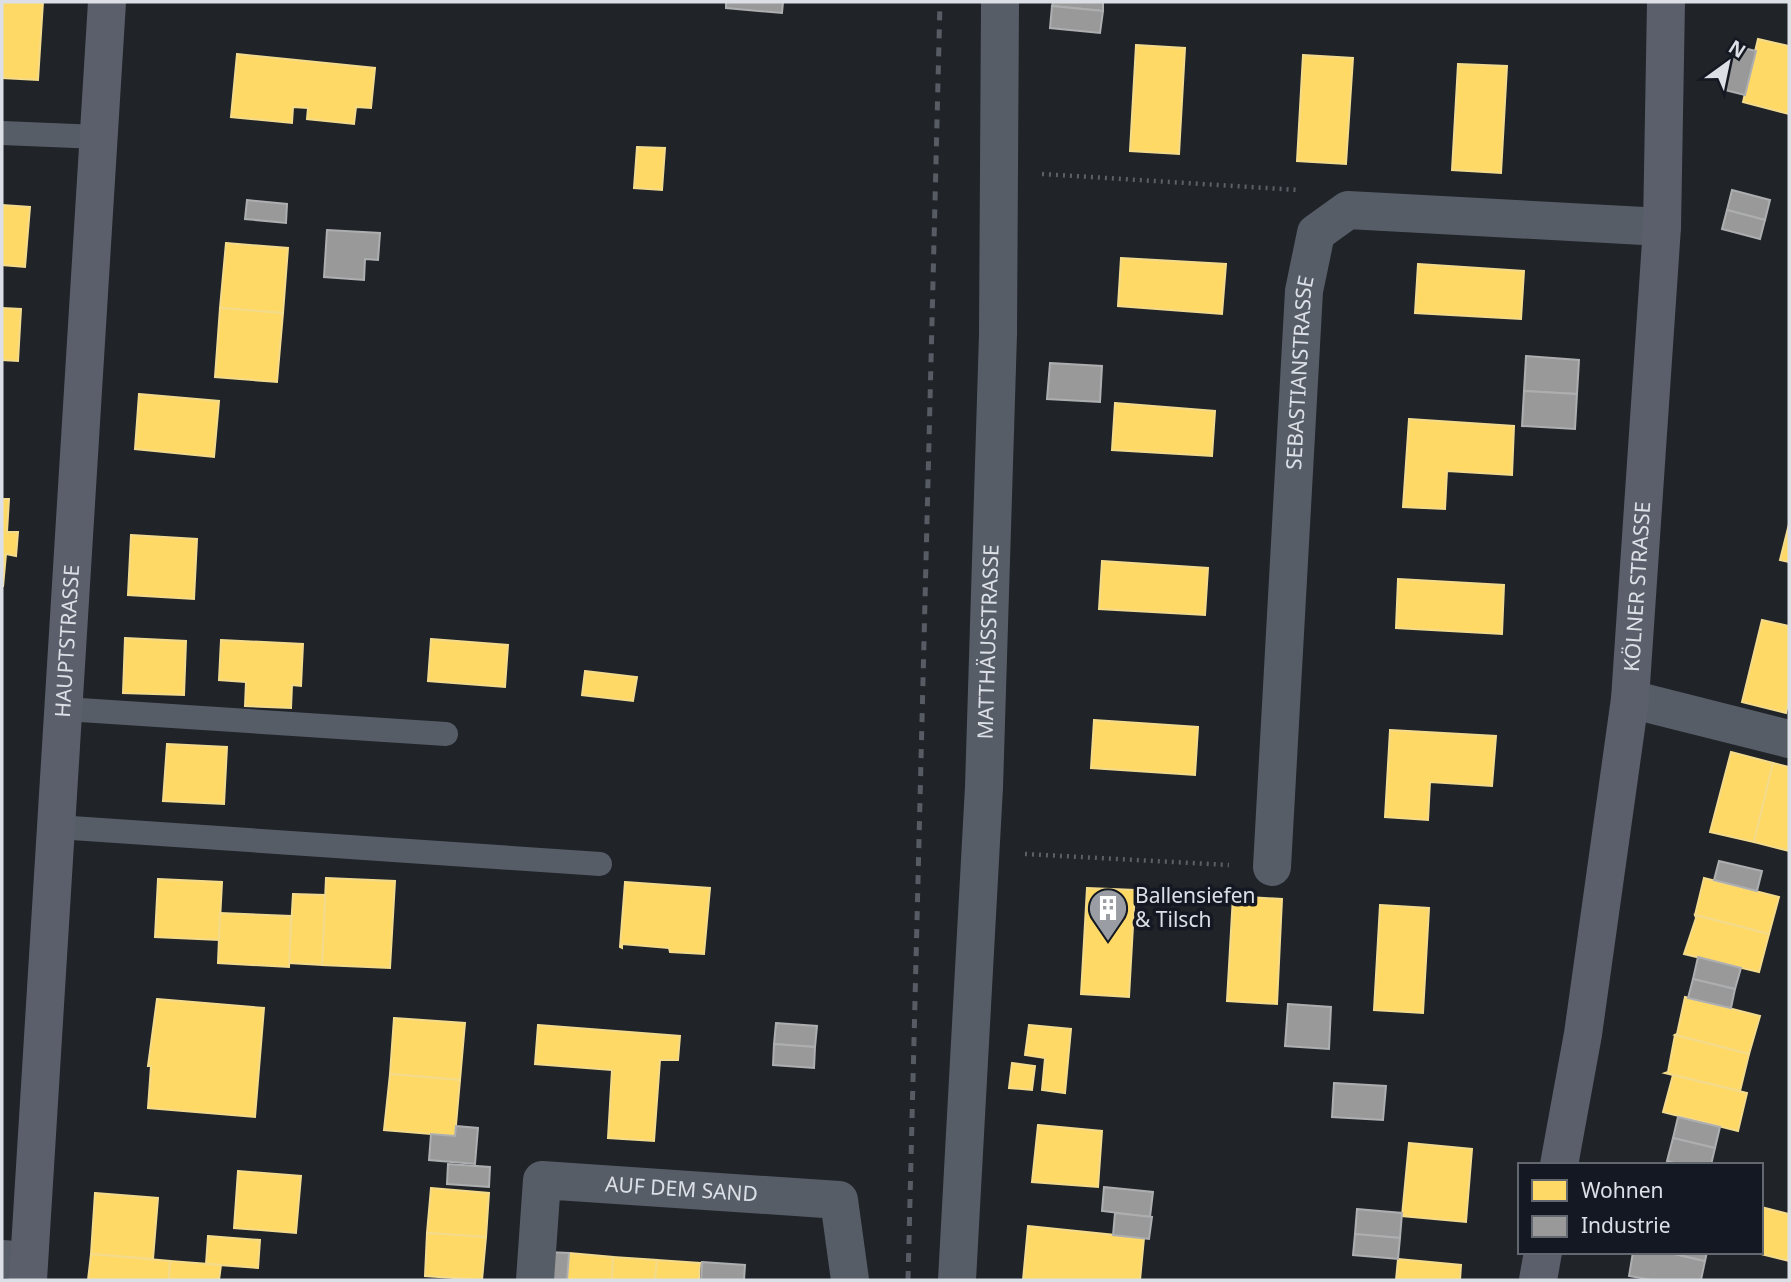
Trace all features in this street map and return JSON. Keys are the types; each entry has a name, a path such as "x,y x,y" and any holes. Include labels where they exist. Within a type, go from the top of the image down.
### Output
{"street":[{"name":"HAUPTSTRASSE","path":"20,1267 57,827 107,2"},
{"name":"MATTHÄUSSTRASSE","path":"957,1280 981,851 998,334 1000,2"},
{"name":"KÖLNER STRASSE","path":"1559,1163 1583,1034 1630,699 1662,227 1666,2"},
{"path":"1348,210 1662,227"},
{"name":"SEBASTIANSTRASSE","path":"1272,867 1304,291 1316,233 1348,210"},
{"path":"1630,699 1789,739"},
{"name":"AUF DEM SAND","path":"535,1280 542,1180 839,1200 850,1280"},
{"path":"1538,1280 1543,1254"}],"lane":[{"path":"2,133 99,137"},
{"path":"65,709 446,734"},
{"path":"57,827 600,864"}],"path":[{"path":"997,172 1301,190 1348,210"},
{"path":"981,851 1272,867"}],"building: Wohnen":[{"path":"2,2 43,2 38,80 2,78"},
{"path":"1758,39 1789,46 1789,114 1743,102"},
{"path":"1136,45 1185,48 1179,154 1130,151"},
{"path":"237,54 375,68 371,108 356,107 354,124 307,119 308,108 293,107 292,123 231,117"},
{"path":"1303,55 1353,58 1346,164 1297,161"},
{"path":"1458,64 1507,66 1501,173 1452,170"},
{"path":"637,147 665,148 662,190 634,188"},
{"path":"2,205 30,207 25,267 2,265"},
{"path":"226,243 288,248 283,313 220,308"},
{"path":"1121,258 1226,264 1222,314 1118,306"},
{"path":"1418,264 1524,271 1521,319 1415,313"},
{"path":"2,308 21,309 18,361 2,360"},
{"path":"220,308 283,313 277,382 215,377"},
{"path":"139,394 219,401 214,457 135,449"},
{"path":"1115,403 1215,411 1212,456 1112,450"},
{"path":"1409,419 1514,426 1512,475 1447,471 1445,509 1403,507"},
{"path":"2,499 9,499 7,532 18,532 16,556 6,554 3,587"},
{"path":"1789,524 1789,562 1780,560"},
{"path":"131,535 197,539 194,599 128,595"},
{"path":"1102,561 1208,568 1205,615 1099,609"},
{"path":"1398,579 1504,585 1502,634 1396,628"},
{"path":"1762,620 1789,626 1789,699 1786,713 1742,702"},
{"path":"125,638 186,641 184,695 123,693"},
{"path":"431,639 508,645 505,687 428,681"},
{"path":"221,640 303,644 301,686 292,685 291,708 245,706 246,682 219,680"},
{"path":"585,671 637,677 633,701 582,695"},
{"path":"1094,720 1198,727 1195,775 1091,768"},
{"path":"1390,730 1496,736 1492,786 1430,782 1428,820 1385,817"},
{"path":"167,744 227,747 224,804 163,801"},
{"path":"1731,752 1773,763 1754,842 1710,832"},
{"path":"1773,763 1789,767 1789,851 1754,842"},
{"path":"326,878 395,881 390,968 322,965"},
{"path":"1704,878 1779,897 1769,934 1695,915"},
{"path":"158,879 222,882 219,940 155,937"},
{"path":"625,882 710,888 704,954 670,952 669,948 622,944 622,948 620,947"},
{"name":"Ballensiefen & Tilsch","path":"1087,888 1135,890 1129,997 1081,994"},
{"path":"293,894 325,895 322,965 289,963"},
{"path":"1233,896 1282,899 1277,1004 1227,1001"},
{"path":"1380,905 1429,908 1423,1013 1374,1010"},
{"path":"220,913 291,916 289,967 218,963"},
{"path":"1695,915 1769,934 1759,972 1684,954"},
{"path":"1685,997 1760,1016 1749,1054 1675,1035"},
{"path":"157,999 264,1008 255,1117 148,1108 151,1066 148,1066"},
{"path":"394,1018 465,1023 460,1080 390,1074"},
{"path":"538,1025 680,1036 678,1060 660,1060 654,1141 608,1138 612,1070 535,1064"},
{"path":"1029,1025 1071,1029 1065,1093 1042,1090 1045,1058 1025,1055"},
{"path":"1675,1035 1749,1054 1740,1091 1665,1073 1668,1072"},
{"path":"1012,1063 1035,1066 1032,1090 1009,1088"},
{"path":"390,1074 460,1080 455,1136 384,1130"},
{"path":"1673,1075 1747,1093 1738,1131 1663,1112"},
{"path":"1038,1125 1102,1131 1098,1187 1032,1182"},
{"path":"1409,1143 1472,1149 1466,1222 1402,1216"},
{"path":"238,1171 301,1176 296,1233 234,1228"},
{"path":"431,1188 489,1193 486,1237 427,1233"},
{"path":"95,1193 158,1198 153,1259 91,1254"},
{"path":"1763,1208 1789,1214 1789,1261 1761,1254"},
{"path":"1028,1226 1144,1238 1140,1280 1023,1280"},
{"path":"427,1233 486,1237 482,1280 425,1276"},
{"path":"208,1236 260,1240 258,1268 206,1264"},
{"path":"569,1253 613,1257 612,1280 567,1280"},
{"path":"91,1254 170,1261 169,1280 88,1280"},
{"path":"613,1257 657,1260 655,1280 612,1280"},
{"path":"1398,1259 1461,1265 1460,1280 1396,1280"},
{"path":"657,1260 700,1263 699,1280 655,1280"},
{"path":"170,1261 221,1265 219,1280 169,1280"}],"building: Industrie":[{"path":"726,2 783,2 782,13 726,8"},
{"path":"1053,2 1103,2 1103,11 1052,6"},
{"path":"1052,6 1103,11 1100,33 1050,28"},
{"path":"1735,46 1756,51 1745,95 1725,90"},
{"path":"1732,190 1770,200 1765,220 1727,210"},
{"path":"247,200 287,204 286,223 245,219"},
{"path":"1727,210 1765,220 1760,239 1722,229"},
{"path":"327,230 380,233 378,260 365,259 364,280 324,277"},
{"path":"1526,356 1579,360 1577,394 1524,391"},
{"path":"1050,363 1102,366 1100,402 1047,399"},
{"path":"1524,391 1577,394 1575,429 1522,426"},
{"path":"1719,861 1762,871 1757,891 1714,880"},
{"path":"1698,957 1741,968 1735,989 1693,979"},
{"path":"1693,979 1735,989 1731,1008 1688,998"},
{"path":"1288,1004 1331,1007 1329,1049 1285,1046"},
{"path":"776,1023 817,1026 815,1047 774,1044"},
{"path":"774,1044 815,1047 814,1068 773,1065"},
{"path":"1334,1083 1386,1086 1383,1120 1332,1117"},
{"path":"1678,1117 1720,1127 1715,1148 1673,1138"},
{"path":"456,1126 478,1128 475,1164 429,1160 431,1134 455,1136"},
{"path":"1673,1138 1715,1148 1711,1163 1667,1161"},
{"path":"448,1164 490,1167 489,1187 447,1184"},
{"path":"1104,1187 1153,1192 1150,1217 1102,1211"},
{"path":"1357,1209 1402,1213 1400,1238 1355,1234"},
{"path":"1115,1213 1152,1217 1149,1239 1113,1235"},
{"path":"1355,1234 1400,1238 1398,1259 1353,1255"},
{"path":"548,1252 569,1253 567,1280 546,1280"},
{"path":"1633,1254 1675,1254 1705,1261 1701,1280 1652,1280 1629,1276"},
{"path":"1675,1254 1707,1254 1705,1261"},
{"path":"702,1262 745,1265 744,1280 701,1280"}],"railway":[{"path":"908,1280 940,2"}],"place":[{"name":"Ballensiefen & Tilsch","path":"1108,942"}]}
